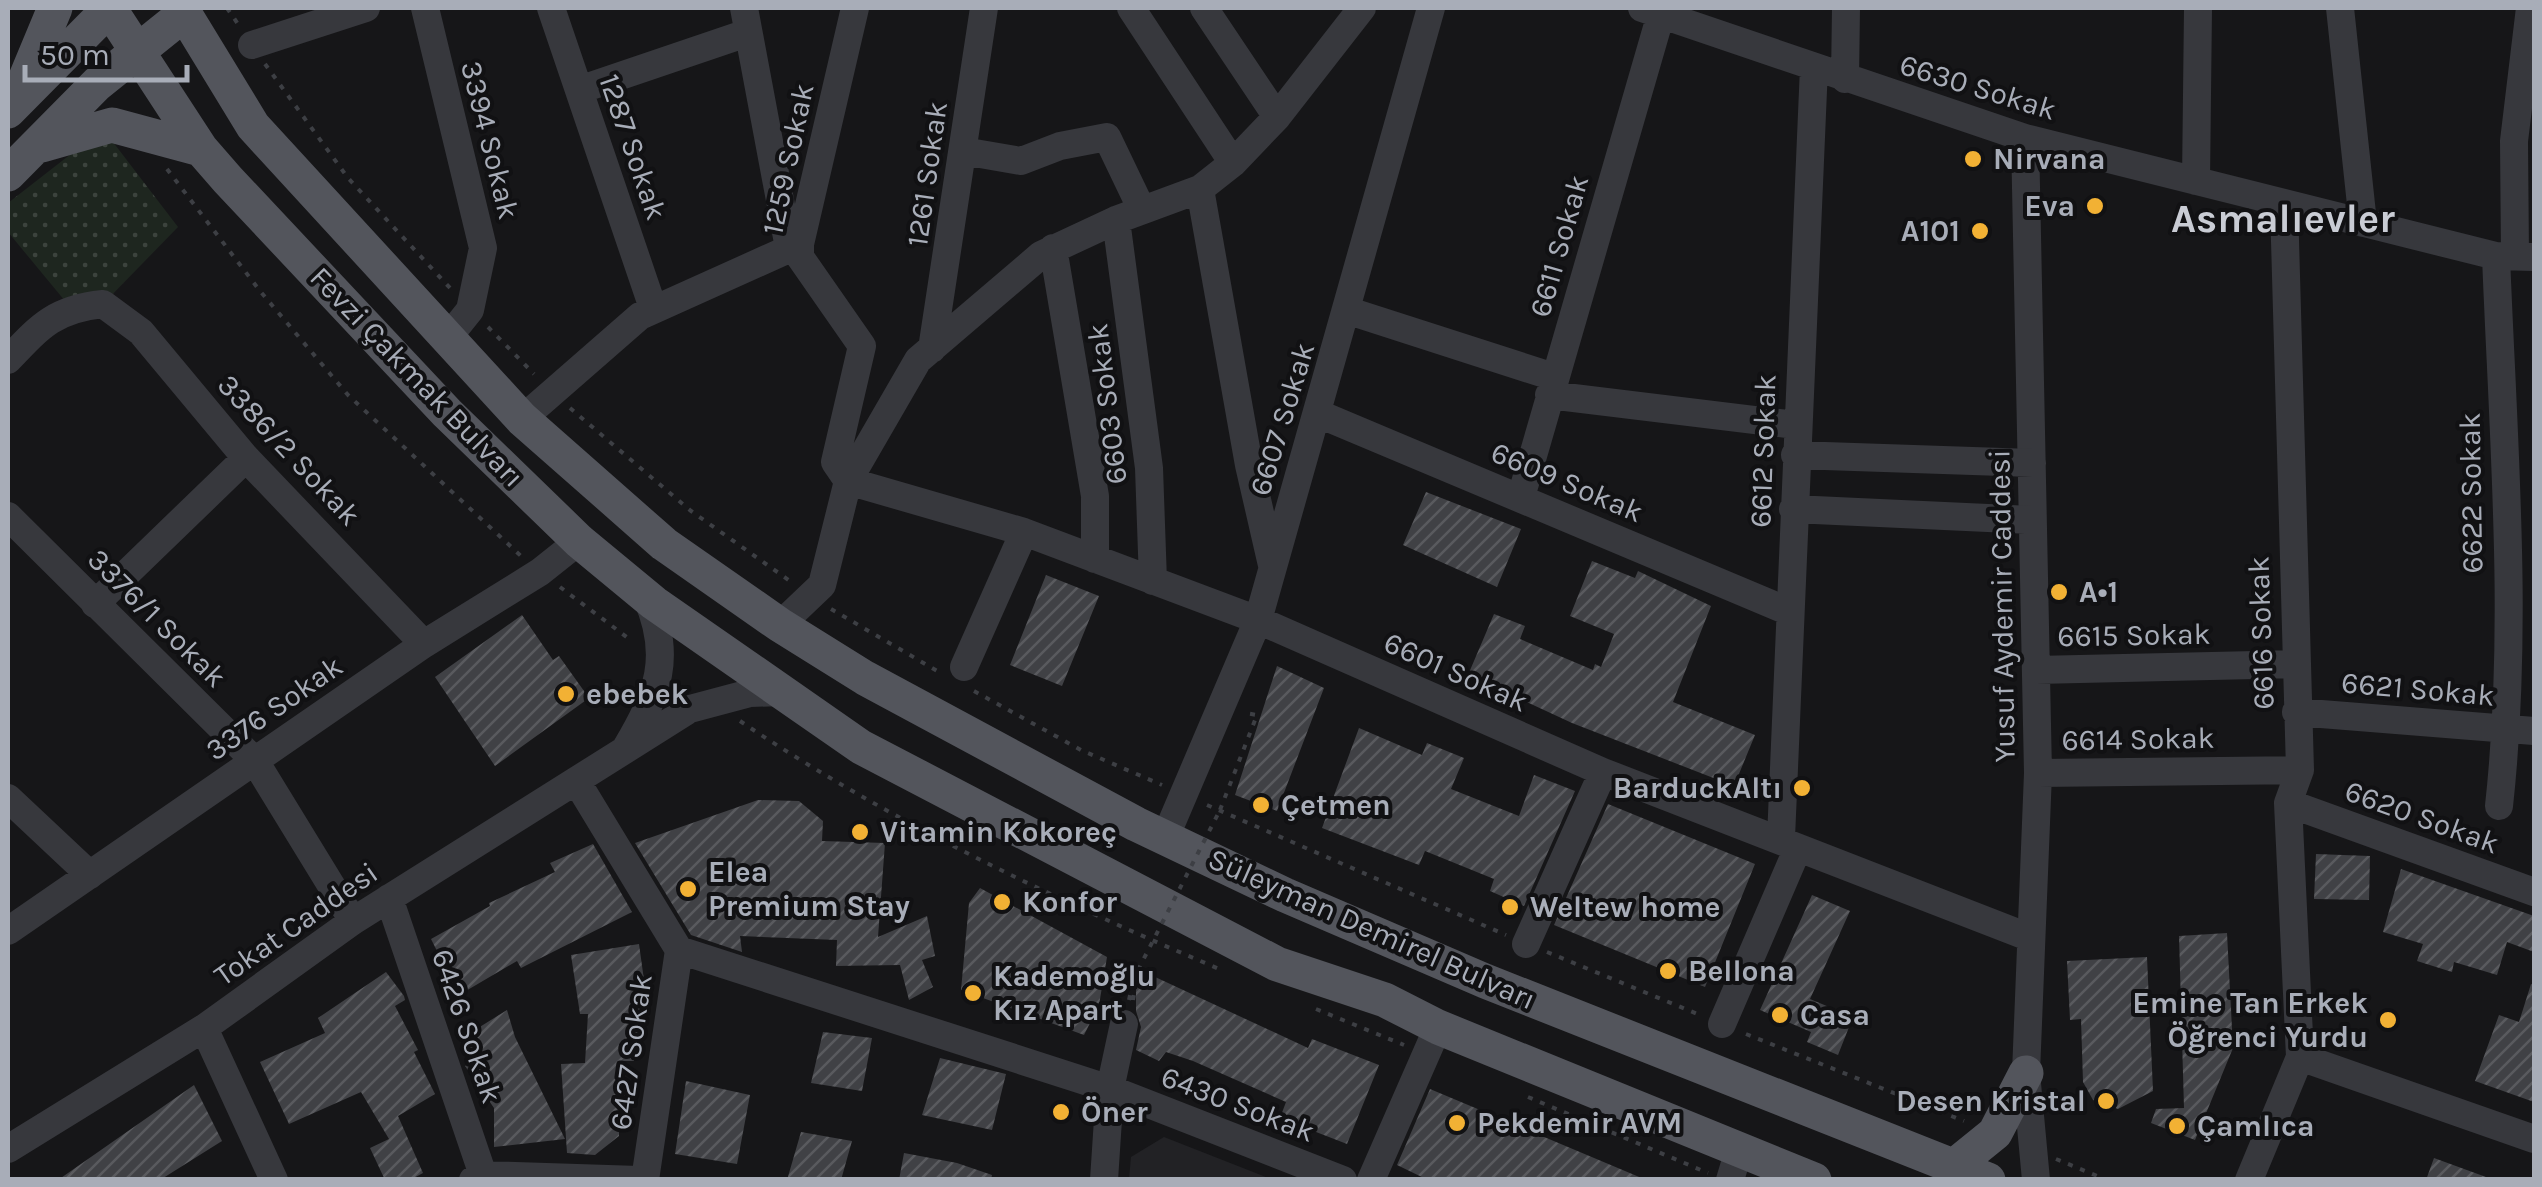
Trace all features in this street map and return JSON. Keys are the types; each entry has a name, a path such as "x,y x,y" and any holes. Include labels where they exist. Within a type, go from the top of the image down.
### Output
{"main road":[{"path":"9,110 56,8"},
{"path":"9,110 109,8"},
{"name":"Fevzi Çakmak Bulvarı","path":"109,8 201,150 447,412 578,541 646,596 782,692"},
{"path":"8,174 182,11"},
{"name":"Fevzi Çakmak Bulvarı","path":"182,11 253,126 522,419 664,544 780,625"},
{"path":"36,147 112,124 201,150"},
{"name":"Süleyman Demirel Bulvarı","path":"780,625 865,678 1165,838 1485,981 1988,1180"},
{"name":"Süleyman Demirel Bulvarı","path":"782,692 861,747 1277,964 1385,1000 1734,1165 1814,1180"},
{"path":"1954,1166 1995,1133 2026,1072"}],"street":[{"path":"252,45 366,8"},
{"name":"3394 Sokak","path":"425,8 483,248 470,310 446,340"},
{"name":"1287 Sokak","path":"551,8 653,308"},
{"name":"1259 Sokak","path":"848,480 835,462 862,346 794,246 856,8"},
{"name":"1261 Sokak","path":"932,349 984,8"},
{"path":"1130,8 1234,163"},
{"path":"1204,8 1278,117"},
{"path":"780,625 822,585 848,480 918,360 1053,248 1200,189 1234,163 1278,117 1362,8"},
{"name":"6607 Sokak","path":"1165,838 1258,620 1431,8"},
{"path":"1845,79 1846,8"},
{"path":"2196,181 2198,8"},
{"path":"2340,8 2363,224"},
{"name":"6622 Sokak","path":"2499,806 2521,730 2506,501 2515,256 2514,141 2530,8"},
{"name":"6630 Sokak","path":"1651,11 2025,138 2284,205 2515,256"},
{"name":"6611 Sokak","path":"1521,497 1651,11"},
{"path":"522,419 551,390 653,308 794,246 745,20 579,90"},
{"name":"6612 Sokak","path":"1789,844 1793,509 1814,67"},
{"name":"6603 Sokak","path":"963,150 1021,161 1060,146 1107,138 1129,215 1150,468 1153,581"},
{"name":"Yusuf Aydemir Caddesi","path":"2025,138 2038,773 2026,1072 2036,1180"},
{"path":"1200,189 1249,465 1272,566"},
{"name":"6616 Sokak","path":"2284,205 2300,770 2288,803 2300,1057"},
{"path":"1053,248 1096,496 1095,559"},
{"name":"3386/2 Sokak","path":"8,360 36,330 70,307 103,304 141,332 246,458 424,644"},
{"path":"1348,310 1552,386 1796,426"},
{"name":"6609 Sokak","path":"1318,414 1790,612"},
{"path":"1795,456 2032,462"},
{"path":"95,604 246,458"},
{"name":"6601 Sokak","path":"848,480 1024,532 1258,620 1603,772 2031,938"},
{"path":"2506,501 2534,503"},
{"path":"1793,509 2030,520"},
{"name":"3376/1 Sokak","path":"8,516 256,761 352,921"},
{"path":"958,676 1024,532"},
{"name":"3376 Sokak","path":"8,931 424,644 540,572 578,541"},
{"path":"623,754 654,692 662,658 660,626 646,596"},
{"name":"6615 Sokak","path":"2036,670 2294,664"},
{"name":"Tokat Caddesi","path":"8,1149 204,1028 352,921 703,704 750,693 782,692"},
{"name":"6621 Sokak","path":"2296,712 2521,730"},
{"name":"6614 Sokak","path":"2038,773 2300,770"},
{"path":"1526,944 1603,772"},
{"name":"6427 Sokak","path":"577,782 678,950 642,1180"},
{"path":"8,798 90,875"},
{"name":"6620 Sokak","path":"2288,803 2534,892"},
{"path":"1722,1024 1789,844"},
{"name":"6426 Sokak","path":"388,898 478,1178"},
{"name":"6430 Sokak","path":"678,950 1110,1089 1342,1180"},
{"path":"1104,1180 1110,1089 1124,1024"},
{"path":"1371,1180 1438,1027"},
{"path":"204,1028 274,1180"},
{"path":"2248,1180 2300,1057 2534,1139"},
{"path":"478,1178 642,1180"}],"path":[{"path":"227,8 348,178 470,310 551,390 691,510 812,596 958,676 1081,750 1526,944 1995,1133"},
{"path":"1138,970 1220,810 1256,715 1246,712 1239,728"}],"shaded area":[{"path":"103,129 178,227 103,304 70,307 8,232 8,203"},
{"path":"1164,1137 1271,1179 1129,1179 1131,1157"}],"building":[{"path":"1426,492 1521,529 1497,587 1403,545"},
{"path":"1592,561 1635,578 1638,571 1711,606 1673,702 1755,735 1734,786 1572,723 1468,675 1494,614 1525,626 1520,639 1593,670 1595,664 1601,667 1614,634 1570,616"},
{"path":"1046,575 1099,596 1062,686 1010,665"},
{"path":"522,615 553,660 559,656 589,698 495,766 435,677"},
{"path":"1277,666 1324,688 1277,811 1235,795"},
{"path":"1359,728 1422,755 1427,743 1464,758 1451,789 1519,816 1534,775 1575,791 1524,906 1490,891 1494,879 1425,851 1419,865 1322,828"},
{"path":"758,800 799,801 823,821 822,841 885,843 878,937 927,916 935,956 922,960 933,987 909,1000 900,965 836,966 837,940 740,936 742,952 691,935 635,843"},
{"path":"1608,804 1755,864 1705,987 1554,925"},
{"path":"593,844 632,912 521,968 517,961 459,995 431,939 490,906 489,903 555,872 550,863"},
{"path":"2316,854 2370,856 2369,900 2314,899"},
{"path":"2401,869 2534,916 2534,952 2507,942 2497,975 2454,962 2452,972 2417,961 2423,944 2383,932"},
{"path":"980,888 1107,957 1099,1005 1084,1035 961,990 969,903"},
{"path":"1812,895 1850,911 1810,999 1853,1017 1838,1055 1807,1042 1811,1032 1760,1010"},
{"path":"2227,933 2233,1048 2195,1140 2151,1123 2156,1109 2184,1108 2179,936"},
{"path":"639,944 644,980 634,1061 620,1061 626,1097 619,1098 619,1136 595,1155 567,1153 561,1064 585,1063 588,1014 580,1014 571,955"},
{"path":"2147,957 2153,1091 2118,1109 2093,1100 2083,1082 2081,1019 2070,1020 2067,961"},
{"path":"386,972 404,996 405,1000 395,1006 435,1094 398,1116 423,1173 410,1180 385,1180 370,1148 389,1139 361,1092 289,1124 260,1062 325,1033 318,1018"},
{"path":"1153,976 1308,1048 1312,1039 1379,1065 1347,1144 1280,1118 1286,1102 1193,1061 1166,1052 1159,1061 1136,1050 1141,1027 1136,1011 1136,983"},
{"path":"2531,984 2534,1102 2475,1081 2499,1015 2519,1022"},
{"path":"507,1010 515,1037 565,1139 494,1147 494,1108 465,1066 477,1061 462,1038"},
{"path":"823,1032 872,1038 862,1091 811,1083"},
{"path":"940,1058 1006,1074 992,1130 922,1115"},
{"path":"686,1081 750,1095 737,1164 675,1154"},
{"path":"194,1085 222,1141 160,1180 58,1180"},
{"name":"Pekdemir AVM","path":"1430,1089 1644,1180 1428,1180 1397,1165"},
{"path":"801,1132 852,1141 841,1180 787,1180"},
{"path":"904,1153 957,1163 992,1175 991,1180 899,1180"},
{"path":"2434,1158 2486,1177 2486,1180 2426,1180"}],"place":[{"name":"Nirvana","path":"1973,159"},
{"name":"Eva","path":"2095,206"},
{"name":"A101","path":"1980,231"},
{"name":"A•1","path":"2059,592"},
{"name":"ebebek","path":"566,694"},
{"name":"BarduckAltı","path":"1802,788"},
{"name":"Çetmen","path":"1261,805"},
{"name":"Vitamin Kokoreç","path":"860,832"},
{"name":"Elea Premium Stay","path":"688,889"},
{"name":"Konfor","path":"1002,902"},
{"name":"Weltew home","path":"1510,907"},
{"name":"Bellona","path":"1668,971"},
{"name":"Kademoğlu Kız Apart","path":"973,993"},
{"name":"Casa","path":"1780,1015"},
{"name":"Emine Tan Erkek Öğrenci Yurdu","path":"2388,1020"},
{"name":"Desen Kristal","path":"2106,1101"},
{"name":"Öner","path":"1061,1112"},
{"name":"Pekdemir AVM","path":"1457,1123"},
{"name":"Çamlıca","path":"2177,1126"}],"district":[{"name":"Asmalıevler","path":"2283,218"}]}
